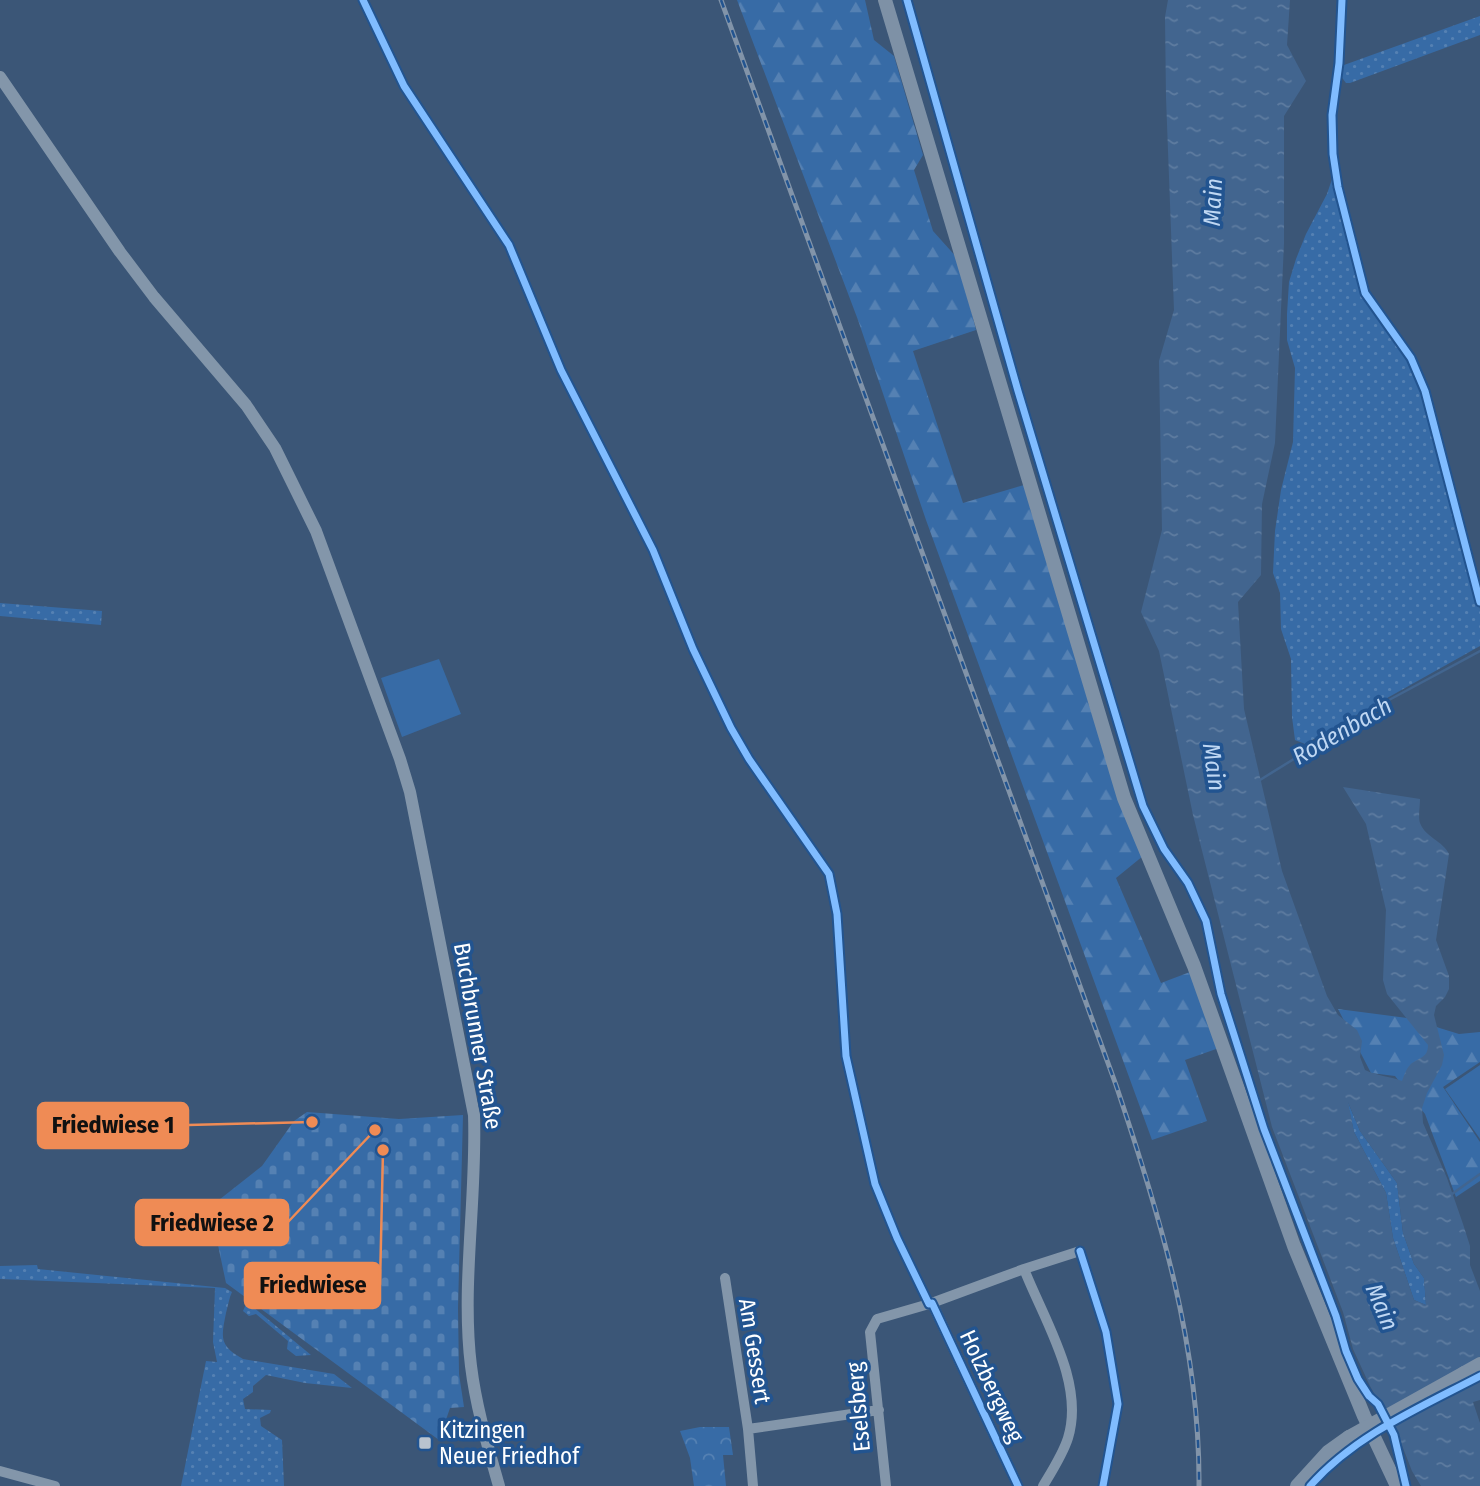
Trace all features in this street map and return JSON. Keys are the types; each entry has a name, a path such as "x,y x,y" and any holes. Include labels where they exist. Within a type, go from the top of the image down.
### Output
{"main road":[{"path":"885,0 1124,798 1194,966 1294,1246 1396,1486"},
{"path":"1297,1486 1328,1452 1376,1419 1480,1364"}],"street":[{"name":"Buchbrunner Straße","path":"0,77 120,252 154,297 246,405 275,448 316,531 400,759 418,824 474,1115 476,1162 468,1291 471,1365 484,1432 499,1486"},
{"path":"932,1303 1080,1251"},
{"path":"1024,1269 1069,1380 1073,1407 1068,1438 1043,1486"},
{"name":"Am Gessert","path":"725,1278 748,1429 753,1486"},
{"name":"Eselsberg","path":"886,1486 870,1332 877,1319 932,1303"},
{"name":"Holzbergweg","path":"932,1303 1018,1486"},
{"name":"Am Gessert","path":"748,1429 879,1410"},
{"path":"0,1471 55,1486"}],"green space":[{"path":"737,0 865,0 874,40 894,56 923,155 914,170 933,231 959,260 976,330 913,351 963,503 1024,485 1143,856 1116,878 1161,983 1190,972 1219,1048 1185,1060 1207,1121 1152,1140 926,520 858,320"},
{"path":"1480,16 1480,35 1350,83 1346,83 1340,75 1341,62 1344,65"},
{"path":"1333,176 1361,289 1373,310 1410,359 1423,391 1480,609 1480,646 1305,744 1295,740 1291,659 1281,629 1280,593 1273,573 1275,531 1281,490 1293,442 1295,368 1287,340 1289,282 1306,234 1327,194"},
{"path":"0,603 102,611 101,625 0,616"},
{"path":"439,659 461,714 402,737 381,678"},
{"path":"1338,1009 1407,1018 1459,1034 1480,1032 1480,1062 1443,1087 1480,1142 1480,1181 1456,1197 1425,1114 1395,1076 1371,1073"},
{"path":"1480,1065 1480,1139 1445,1089"},
{"path":"1347,1100 1360,1131 1397,1183 1403,1233 1414,1264 1424,1278 1426,1305 1414,1300 1393,1238 1386,1193 1354,1132"},
{"path":"307,1112 399,1119 463,1115 458,1308 459,1374 464,1407 450,1408 439,1440 226,1283 210,1207 262,1166 294,1121"},
{"path":"37,1265 38,1269 225,1288 232,1292 223,1335 226,1345 235,1354 243,1359 334,1374 352,1388 266,1375 253,1386 253,1392 243,1399 245,1409 271,1410 260,1418 261,1426 282,1440 284,1486 181,1486 206,1361 217,1362 213,1342 215,1288 0,1279 0,1266"},
{"path":"247,1302 311,1355 296,1356 287,1349 288,1341 256,1314 249,1316 243,1311"},
{"path":"700,1427 729,1427 733,1455 723,1455 726,1486 694,1486 690,1458 680,1431"}],"water":[{"name":"Main","path":"1168,0 1290,0 1287,45 1306,81 1284,116 1284,243 1275,443 1262,504 1261,575 1238,602 1244,709 1282,871 1327,996 1338,1015 1357,1030 1362,1041 1360,1057 1365,1070 1370,1072 1402,1081 1410,1065 1426,1053 1428,1045 1387,994 1383,980 1386,910 1366,824 1343,787 1420,799 1419,818 1422,828 1449,854 1436,940 1449,976 1449,989 1436,1006 1434,1015 1444,1055 1422,1108 1423,1123 1447,1178 1470,1246 1470,1265 1480,1291 1480,1400 1473,1402 1480,1423 1480,1486 1421,1486 1353,1349 1343,1312 1272,1127 1193,815 1159,651 1141,612 1162,530 1159,361 1174,310 1165,17","holes":["1348,1102 1360,1131 1397,1183 1403,1233 1414,1264 1424,1278 1426,1305 1414,1300 1393,1238 1386,1193 1354,1132"]}],"waterway":[{"name":"Rodenbach","path":"1260,780 1389,700 1480,651"},
{"path":"1452,1194 1480,1174"}],"railway":[{"path":"721,0 1116,1085 1148,1183 1185,1332 1198,1434 1199,1486"}],"cycle path":[{"path":"363,0 404,86 509,245 561,370 653,550 693,649 731,728 749,759 829,874 837,914 846,1056 875,1184 897,1238 929,1304 932,1303 1018,1486"},
{"path":"907,0 1018,391 1143,806 1164,849 1188,883 1206,921 1221,994 1264,1129 1336,1316 1346,1351 1358,1379 1378,1404 1394,1435 1406,1486"},
{"path":"1342,0 1339,63 1332,115 1333,154 1338,187 1365,293 1411,358 1425,391 1480,602"},
{"path":"1080,1251 1106,1332 1118,1404 1103,1486"},
{"path":"1310,1486 1328,1468 1368,1437 1480,1376"}],"place":[{"name":"Friedwiese 1","path":"312,1122"},
{"name":"Friedwiese 2","path":"375,1130"},
{"name":"Friedwiese","path":"383,1150"},
{"name":"Kitzingen Neuer Friedhof","path":"425,1443"}]}
